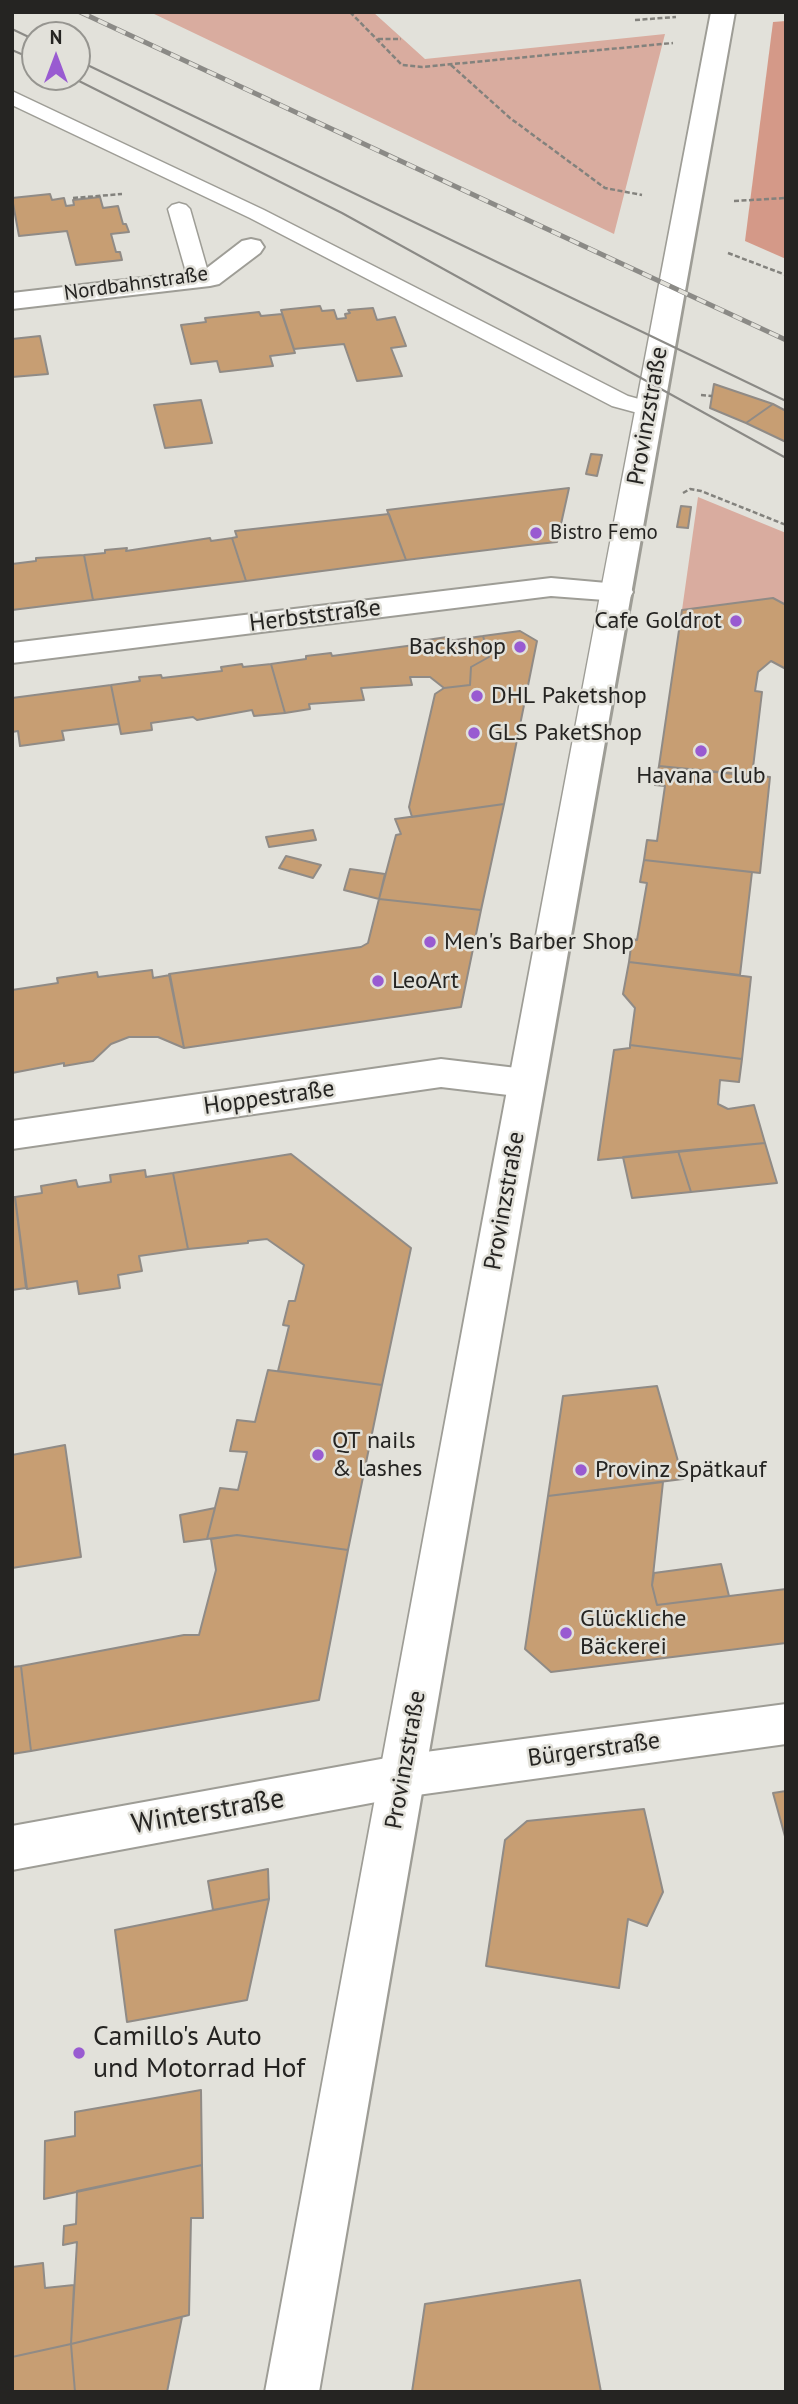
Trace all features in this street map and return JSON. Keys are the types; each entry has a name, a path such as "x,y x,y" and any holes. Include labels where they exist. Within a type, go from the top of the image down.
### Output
{"main road":[{"name":"Provinzstraße","path":"292,2392 525,1083 618,592 723,12"},
{"name":"Nordbahnstraße","path":"12,301 211,278 251,247"},
{"name":"Herbststraße","path":"12,653 551,587 618,592"},
{"name":"Hoppestraße","path":"12,1135 441,1073 525,1083"},
{"name":"Bürgerstraße","path":"403,1776 786,1724"},
{"name":"Winterstraße","path":"12,1848 403,1776"}],"lane":[{"path":"12,97 269,219 620,401 649,409"},
{"path":"179,209 199,279"}],"path":[{"path":"350,12 402,65 422,67 673,43"},
{"path":"635,20 678,17"},
{"path":"377,38 401,39"},
{"path":"451,65 510,118 605,188 642,195"},
{"path":"733,201 786,198"},
{"path":"728,253 786,275"},
{"path":"701,395 712,396"},
{"path":"690,489 786,525"}],"shaded area":[{"path":"150,12 373,12 425,59 665,34 614,234"},
{"path":"786,21 786,259 745,241 773,22"},
{"path":"698,497 786,533 786,605 773,598 682,610"}],"building":[{"path":"50,194 52,200 64,198 66,206 74,205 73,200 100,197 103,208 118,206 123,224 126,224 129,232 111,234 116,252 120,252 122,260 76,265 67,231 19,236 12,198"},
{"path":"320,306 322,311 334,310 337,319 346,318 345,314 350,313 348,310 373,308 377,320 395,317 406,346 391,348 402,376 357,381 344,344 294,349 281,310"},
{"path":"259,312 261,316 282,314 295,353 270,356 273,366 220,372 217,361 191,364 181,325 206,322 205,318"},
{"path":"40,336 48,374 12,377 12,339"},
{"path":"714,384 773,404 746,423 710,408"},
{"path":"201,400 212,443 165,448 154,405"},
{"path":"773,404 786,411 786,442 746,423"},
{"path":"591,454 602,455 597,476 586,474"},
{"path":"569,488 557,542 406,560 387,510"},
{"path":"681,506 691,507 688,528 677,527"},
{"path":"389,514 406,560 246,581 232,538 237,537 235,531"},
{"path":"210,538 211,541 232,538 246,581 93,600 84,555 105,553 105,550 127,548 126,551"},
{"path":"84,555 93,600 12,610 12,564 36,561 36,558"},
{"path":"773,598 786,605 786,669 771,661 758,672 755,691 762,692 752,776 659,766 682,610"},
{"path":"520,631 537,641 504,804 412,817 409,807 435,694 444,688 470,685 471,667 489,657 483,636"},
{"path":"483,636 489,657 471,667 470,685 444,688 430,677 410,677 412,685 361,688 364,700 309,704 310,709 285,713 271,664 306,659 306,656 331,653 332,656 422,644 420,641 447,637 448,641"},
{"path":"242,664 243,667 271,664 285,713 254,716 252,710 197,720 193,717 151,723 152,730 121,734 111,685 140,681 139,677 161,675 162,678 222,671 221,667"},
{"path":"111,685 119,724 62,731 64,740 20,746 18,731 12,732 12,698"},
{"path":"659,766 770,777 760,873 644,860 647,840 657,841 665,786 655,785"},
{"path":"504,804 481,910 379,899 396,835 401,834 395,819"},
{"path":"313,830 316,840 269,847 266,837"},
{"path":"286,856 321,865 313,878 279,868"},
{"path":"644,860 752,872 740,975 629,962 632,939 637,940 647,883 640,882"},
{"path":"350,869 385,874 379,899 344,890"},
{"path":"379,899 481,910 461,1007 184,1048 169,974 361,947 368,943"},
{"path":"629,962 751,977 742,1059 630,1045 635,1008 623,994"},
{"path":"152,970 153,978 170,975 184,1048 158,1037 129,1037 111,1044 93,1061 64,1066 64,1063 12,1073 12,990 58,983 57,978 97,972 98,977"},
{"path":"630,1045 742,1059 739,1082 720,1080 718,1104 728,1109 754,1105 765,1143 598,1160 614,1050 630,1048"},
{"path":"765,1143 777,1183 691,1192 678,1151"},
{"path":"678,1151 691,1192 632,1198 623,1157"},
{"path":"291,1154 411,1248 382,1385 278,1371 289,1326 283,1325 289,1301 295,1301 304,1265 267,1239 188,1249 173,1173"},
{"path":"145,1170 146,1177 173,1173 188,1249 139,1256 142,1271 118,1275 120,1288 79,1294 77,1281 27,1289 15,1197 42,1193 41,1186 76,1180 78,1187 111,1182 110,1175"},
{"path":"12,1197 15,1197 26,1288 12,1290"},
{"path":"268,1370 382,1385 348,1550 237,1535 207,1539 220,1488 238,1490 247,1452 230,1451 237,1420 255,1422"},
{"path":"657,1386 683,1479 548,1496 563,1396"},
{"path":"65,1445 81,1557 12,1568 12,1455"},
{"path":"663,1482 652,1585 657,1605 786,1589 786,1643 551,1672 525,1649 548,1496"},
{"path":"215,1508 207,1539 184,1542 180,1515"},
{"path":"237,1535 348,1550 319,1700 31,1751 21,1666 184,1635 199,1635 216,1570 211,1539"},
{"path":"721,1564 729,1596 657,1605 652,1585 654,1573"},
{"path":"21,1666 31,1751 12,1754 12,1667"},
{"path":"786,1791 786,1840 773,1793"},
{"path":"644,1809 663,1892 647,1926 628,1919 619,1988 486,1966 505,1840 527,1821"},
{"path":"268,1869 269,1899 213,1910 208,1881"},
{"path":"269,1899 247,2000 127,2022 115,1930"},
{"path":"201,2090 202,2165 44,2199 45,2141 75,2136 75,2112"},
{"path":"202,2165 203,2218 191,2218 189,2315 71,2344 77,2242 63,2245 64,2226 76,2224 77,2191"},
{"path":"43,2263 45,2288 74,2285 71,2344 12,2357 12,2267"},
{"path":"580,2280 601,2392 412,2392 425,2304"},
{"path":"182,2317 167,2392 75,2392 71,2344"},
{"path":"71,2344 75,2392 12,2392 12,2357"}],"tram line":[{"path":"12,29 21,33"},
{"path":"12,50 21,54"},
{"path":"91,67 786,401"},
{"path":"91,87 342,213 786,458"}],"railway":[{"path":"80,12 786,340"}],"place":[{"name":"Bistro Femo","path":"536,533"},
{"name":"Cafe Goldrot","path":"736,621"},
{"name":"Backshop","path":"520,647"},
{"name":"DHL Paketshop","path":"477,696"},
{"name":"GLS PaketShop","path":"474,733"},
{"name":"Havana Club","path":"701,751"},
{"name":"Men's Barber Shop","path":"430,942"},
{"name":"LeoArt","path":"378,981"},
{"name":"QT nails & lashes","path":"318,1455"},
{"name":"Provinz Spätkauf","path":"581,1470"},
{"name":"Glückliche Bäckerei","path":"566,1633"},
{"name":"Camillo's Auto und Motorrad Hof","path":"79,2053"}]}
